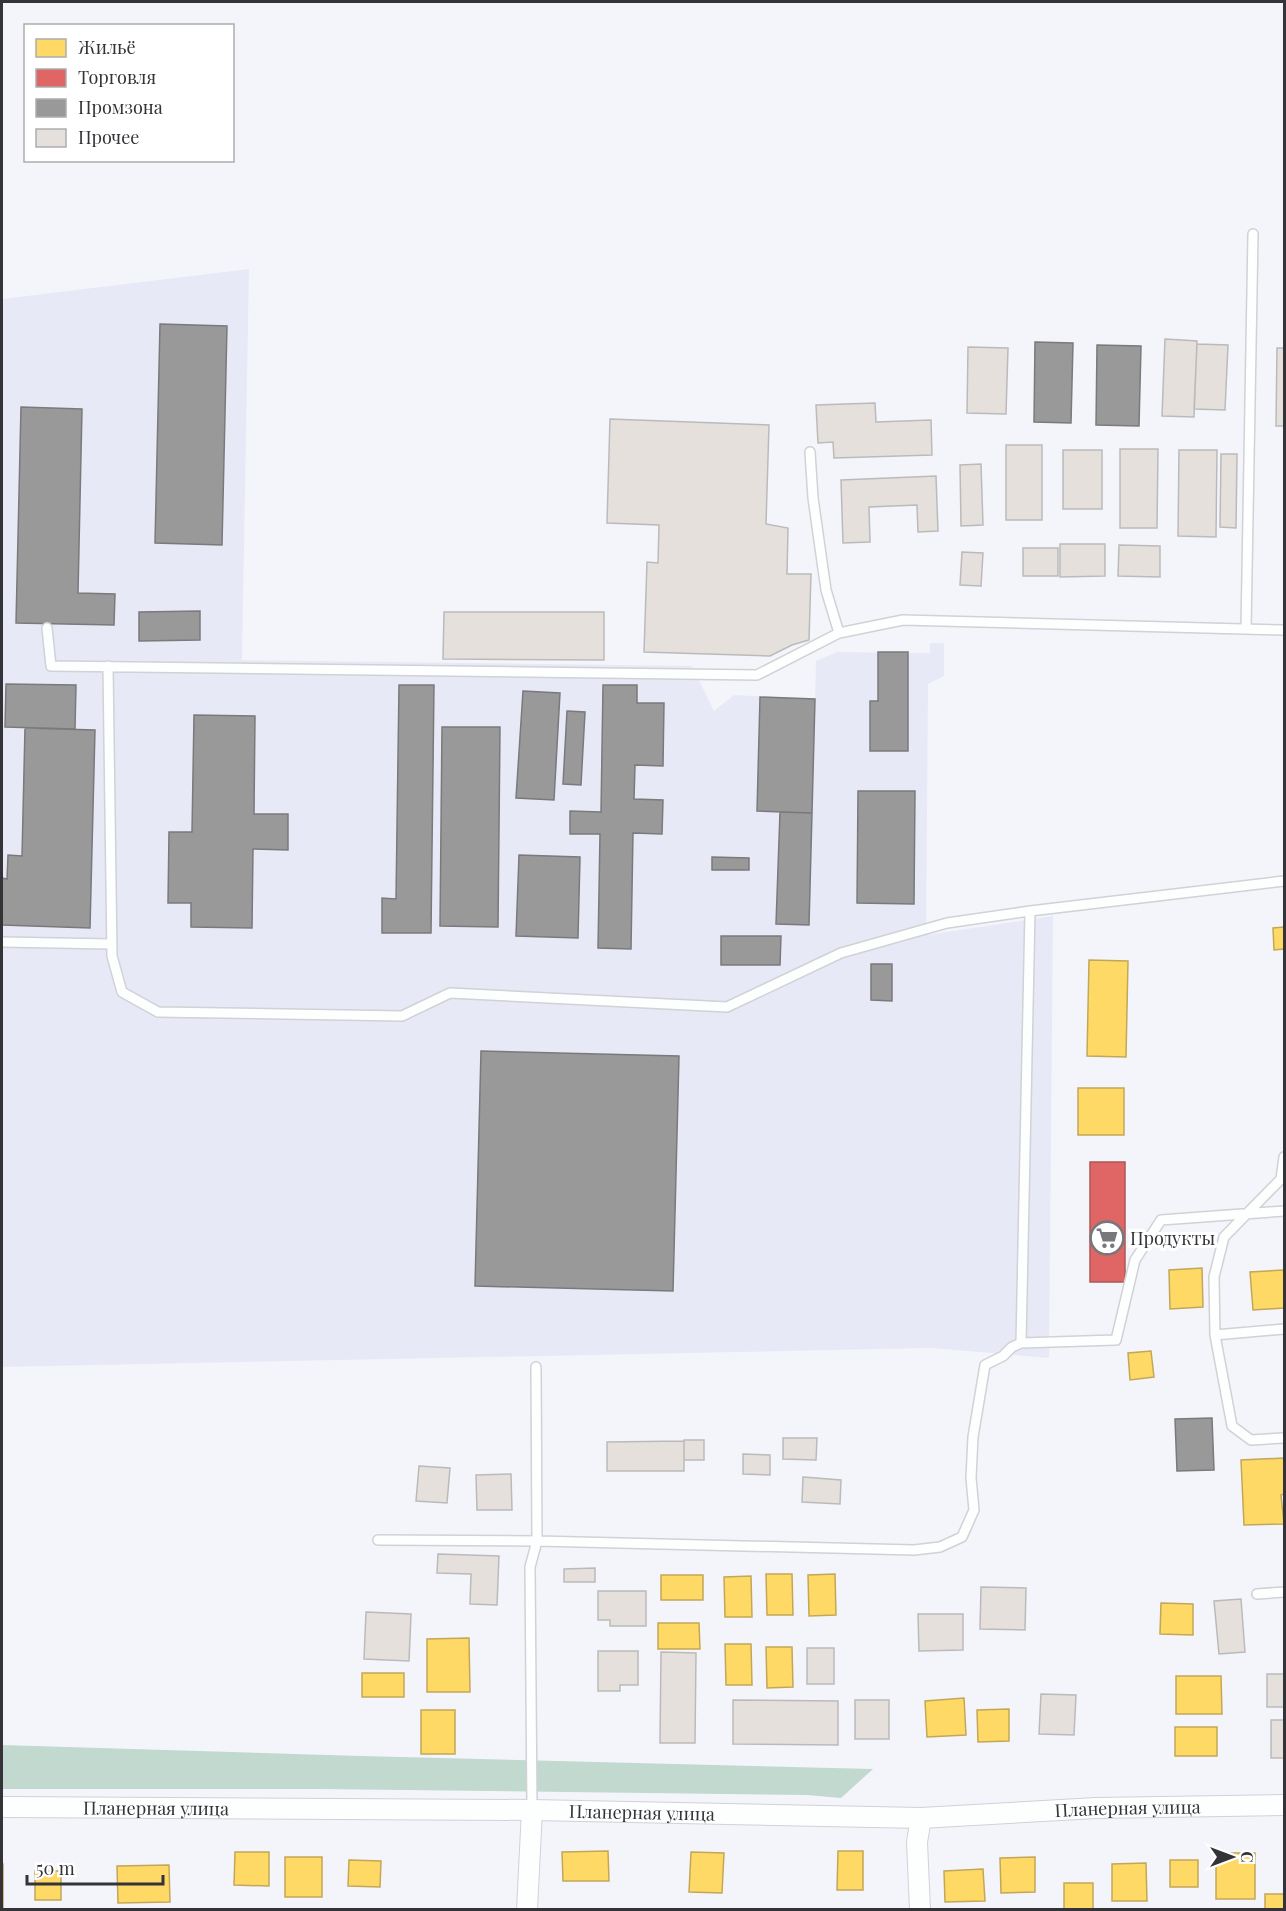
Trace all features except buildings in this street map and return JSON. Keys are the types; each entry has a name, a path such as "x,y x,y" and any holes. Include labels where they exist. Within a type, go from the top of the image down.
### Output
{"street":[{"name":"Планерная улица","path":"2,1807 532,1810 921,1818 1096,1808 1284,1805"},
{"path":"527,1910 532,1810"},
{"path":"920,1910 917,1842 921,1818"}],"lane":[{"path":"1246,629 1253,234"},
{"path":"810,452 813,498 826,590 839,633"},
{"path":"47,628 51,666 756,675 839,633 903,620 1284,630"},
{"path":"108,666 112,956 122,992 158,1012 402,1016 450,993 727,1007 840,953 947,923 1030,910 1284,881"},
{"path":"1022,1342 1030,910"},
{"path":"2,942 111,944"},
{"path":"1284,1157 1281,1179 1224,1237 1214,1277 1215,1335 1232,1426 1251,1440 1284,1438"},
{"path":"378,1540 537,1541 914,1551 940,1547 962,1537 974,1510 971,1478 973,1437 985,1365 1003,1356 1012,1347 1022,1342 1116,1340 1135,1260 1161,1220 1284,1211"},
{"path":"1215,1335 1284,1329"},
{"path":"532,1810 531,1567 537,1541 536,1367"},
{"path":"1257,1593 1284,1592"}],"shaded area":[{"path":"249,269 242,660 692,666 714,711 734,695 815,699 816,661 837,652 930,653 930,643 944,643 944,676 928,684 926,935 1053,916 1049,1358 931,1348 2,1367 2,299"}],"green space":[{"path":"2,1745 873,1769 841,1798 807,1795 318,1789 2,1789"}],"place":[{"name":"Продукты","path":"1107,1238"}]}
